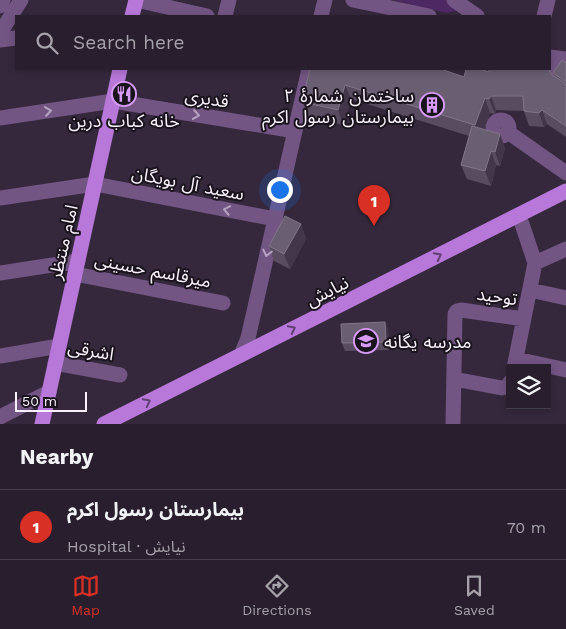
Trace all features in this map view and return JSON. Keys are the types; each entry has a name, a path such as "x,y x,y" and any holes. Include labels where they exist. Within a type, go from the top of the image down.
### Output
{"main road":[{"path":"132,15 136,0"},
{"name":"امام منتظر","path":"42,424 120,70"},
{"name":"نیایش","path":"104,424 566,191"}],"street":[{"path":"0,6 3,0"},
{"path":"0,33 21,0"},
{"path":"136,0 203,15"},
{"path":"225,15 229,0"},
{"path":"321,15 325,0"},
{"path":"353,0 424,15"},
{"path":"454,0 476,15"},
{"path":"544,15 548,0"},
{"path":"0,40 15,38"},
{"path":"551,57 566,59"},
{"path":"551,67 566,76"},
{"path":"241,355 248,338 309,70"},
{"name":"قدیری","path":"0,118 113,101 295,131"},
{"path":"508,132 566,174"},
{"name":"سعید آل بویگان","path":"0,198 95,184 275,219"},
{"path":"522,224 535,263 515,363 566,370"},
{"path":"535,263 566,248"},
{"name":"میرقاسم حسینی","path":"0,273 76,267 223,303"},
{"path":"530,290 566,298"},
{"name":"توحید","path":"453,424 455,318 458,311 524,319"},
{"path":"0,356 59,346"},
{"name":"اشرقی","path":"55,363 120,375"},
{"path":"454,379 506,387"},
{"path":"0,417 49,392"}],"shaded area":[{"path":"393,0 447,0 462,10 446,13"}],"building":[{"path":"562,60 566,63 566,82 553,73"},
{"path":"310,70 444,70 464,77 466,70 489,72 489,70 549,70 551,74 566,84 566,126 542,110 539,113 524,111 523,96 491,96 489,99 485,98 475,125 345,85 338,110 302,102"},
{"path":"472,126 500,134 495,152 491,151 485,171 461,165"},
{"path":"285,216 301,224 284,254 269,246"},
{"path":"385,322 386,342 342,343 341,324"}],"place":[{"name":"خانه کباب درین","path":"124,94"},
{"name":"ساختمان شمارهٔ ۲ بیمارستان رسول اکرم","path":"432,105"},
{"name":"بیمارستان رسول اکرم","path":"374,226"},
{"name":"مدرسه یگانه","path":"366,341"}]}
